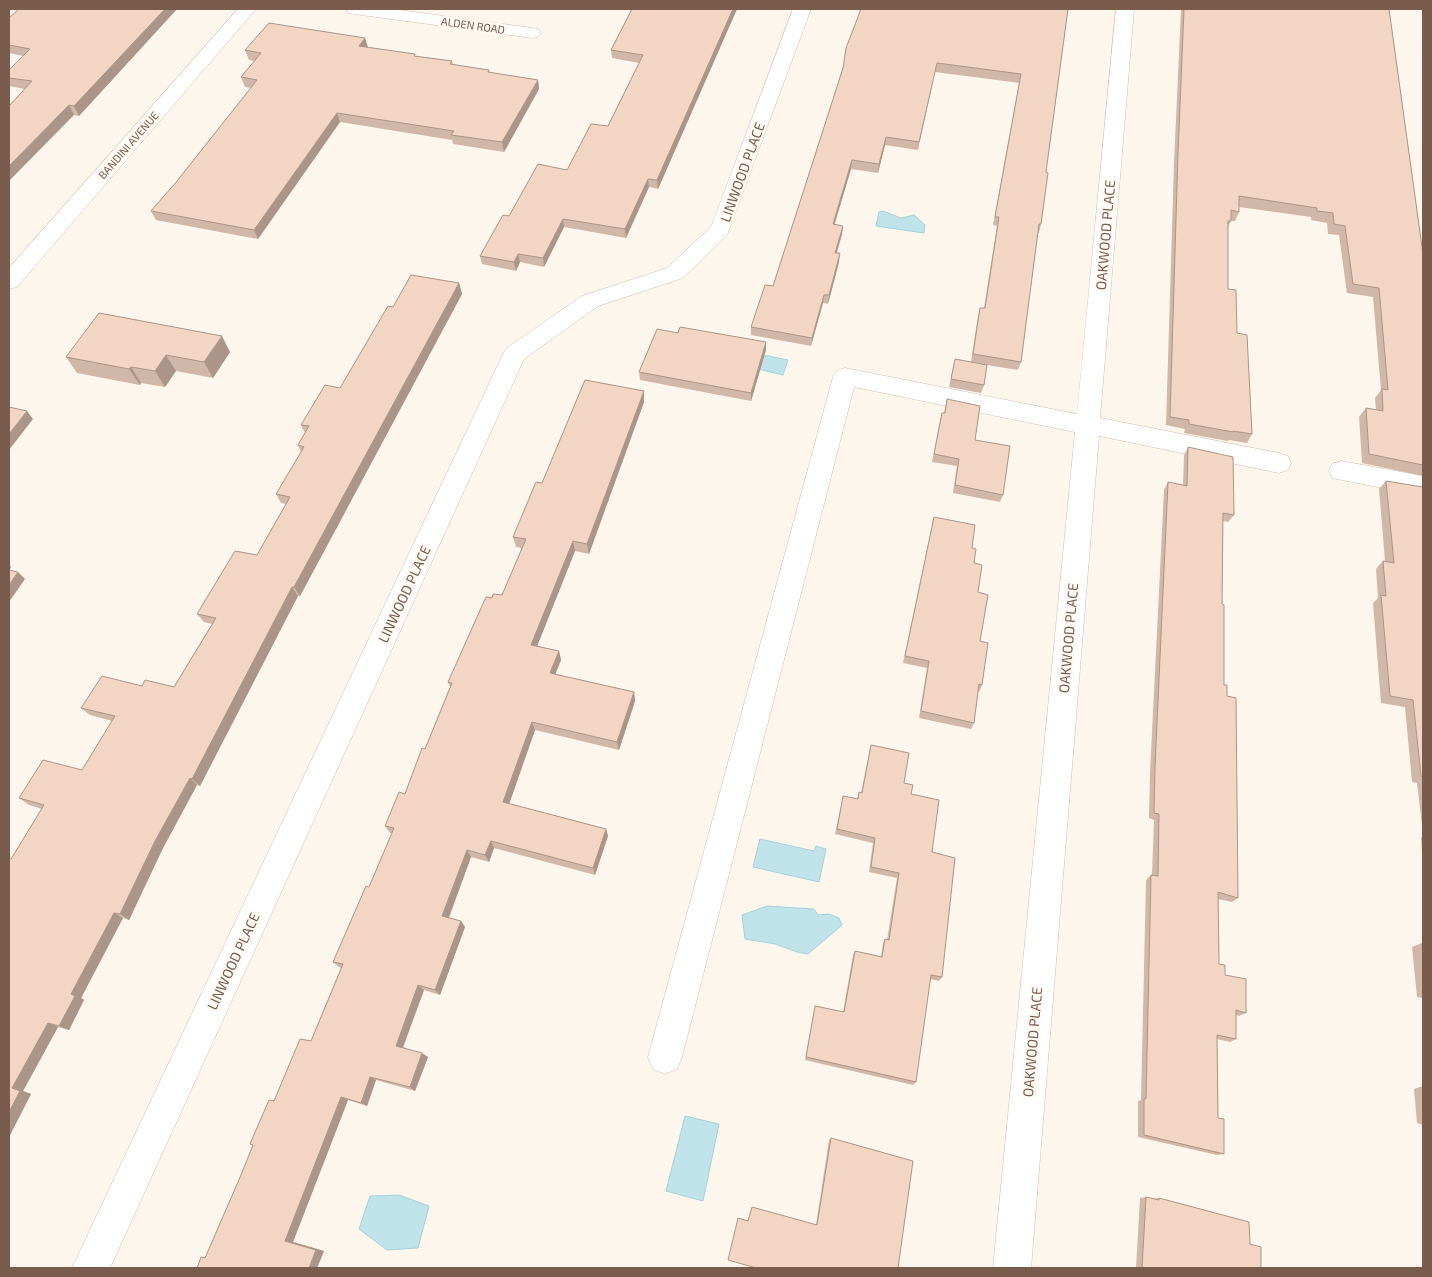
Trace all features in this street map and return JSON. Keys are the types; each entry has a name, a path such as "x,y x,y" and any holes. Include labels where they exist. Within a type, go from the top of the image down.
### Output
{"street":[{"name":"BANDINI AVENUE","path":"9,282 248,9"},
{"name":"ALDEN ROAD","path":"354,9 532,33"},
{"name":"LINWOOD PLACE","path":"91,1268 515,354 590,300 675,273 720,230 802,9"},
{"name":"OAKWOOD PLACE","path":"1012,1268 1125,9"},
{"path":"666,1057 845,377 1279,463"},
{"path":"1341,471 1423,486"}],"water":[{"path":"883,211 901,218 914,215 925,225 924,233 876,226 879,212"},
{"path":"759,354 788,360 783,375 753,368"},
{"path":"760,839 814,851 816,846 826,849 819,882 753,867"},
{"path":"767,906 814,909 818,915 829,914 839,918 842,925 808,954 775,944 745,939 742,915"},
{"path":"685,1116 719,1124 703,1201 666,1191"},
{"path":"399,1195 429,1206 418,1248 387,1250 359,1229 370,1196"}],"building":[{"path":"19,9 165,9 74,106 69,105 9,166 9,106 32,81 9,78 9,70 30,49 9,45 9,18"},
{"path":"632,9 733,9 657,180 648,179 625,229 563,219 543,258 518,254 514,262 480,256 503,215 509,216 538,164 567,170 591,124 608,126 643,55 611,50"},
{"path":"861,9 1068,9 1046,172 1048,173 1041,224 1039,224 1021,362 973,354 980,308 985,308 999,217 995,217 1021,74 937,63 919,142 886,137 879,164 852,160 833,224 843,226 835,253 840,253 829,295 824,295 812,338 751,327 765,285 773,286 843,68 846,48"},
{"path":"1184,9 1389,9 1423,254 1423,465 1369,454 1366,408 1383,411 1382,389 1388,390 1379,288 1353,284 1345,226 1334,224 1333,213 1317,211 1317,208 1239,196 1239,212 1231,210 1231,221 1228,221 1228,289 1236,290 1237,333 1247,335 1252,434 1189,424 1189,420 1170,417"},
{"path":"269,23 365,38 359,46 452,61 450,64 538,80 502,142 451,135 454,131 337,113 254,230 151,211 257,80 241,77 261,53 245,50"},
{"path":"411,275 459,283 294,587 292,587 192,779 190,778 155,841 120,914 114,913 71,994 75,996 59,1026 48,1023 12,1088 20,1091 9,1112 9,858 11,859 44,805 19,798 43,760 82,770 115,716 81,708 102,676 142,686 145,680 174,687 216,618 197,614 235,551 257,555 290,497 276,494 304,447 298,445 309,426 301,425 325,385 340,388 388,306 393,307"},
{"path":"99,313 222,336 204,362 166,355 155,371 131,367 129,369 66,357"},
{"path":"680,327 766,342 751,393 639,372 657,329 678,333"},
{"path":"955,359 987,365 984,385 951,379"},
{"path":"585,380 644,391 587,544 573,541 531,645 559,651 550,673 634,692 617,742 532,722 503,802 606,829 593,868 491,841 485,855 467,850 442,916 461,921 435,990 418,985 396,1046 422,1053 410,1087 370,1077 361,1103 341,1097 285,1241 316,1250 309,1268 197,1268 201,1257 205,1258 241,1175 253,1145 250,1144 269,1100 274,1101 300,1039 311,1041 343,964 333,962 366,886 369,887 394,828 385,826 399,792 405,794 422,748 425,749 452,683 448,682 486,597 492,598 493,594 502,595 526,539 513,537 536,482 542,483"},
{"path":"947,399 980,406 975,440 1010,446 1003,495 955,485 959,459 934,454 942,413 945,413"},
{"path":"9,407 27,411 9,434"},
{"path":"1188,447 1233,457 1234,515 1223,513 1222,604 1224,605 1224,685 1227,685 1227,696 1236,698 1238,898 1218,892 1219,964 1225,965 1225,975 1246,979 1246,1013 1236,1010 1236,1039 1217,1035 1218,1118 1224,1119 1224,1154 1144,1135 1151,875 1158,876 1159,814 1154,813 1155,767 1168,482 1187,486"},
{"path":"1386,481 1423,487 1423,777 1421,776 1413,700 1390,696 1381,595 1386,596 1383,561 1394,563"},
{"path":"934,517 975,525 972,548 976,549 974,563 982,565 978,592 988,595 980,641 988,643 982,685 979,684 974,723 921,711 929,661 905,656"},
{"path":"9,570 18,572 9,585"},
{"path":"871,745 909,753 904,783 913,785 911,794 939,800 932,852 955,858 942,977 931,975 916,1082 806,1057 815,1006 844,1012 855,951 882,957 885,939 889,940 899,873 871,867 875,838 837,829 843,796 858,799 859,792 862,793"},
{"path":"831,1138 913,1161 898,1268 756,1268 728,1260 738,1218 748,1221 752,1207 817,1225"},
{"path":"1146,1197 1159,1200 1159,1198 1249,1222 1250,1244 1261,1247 1261,1268 1142,1268"}]}
